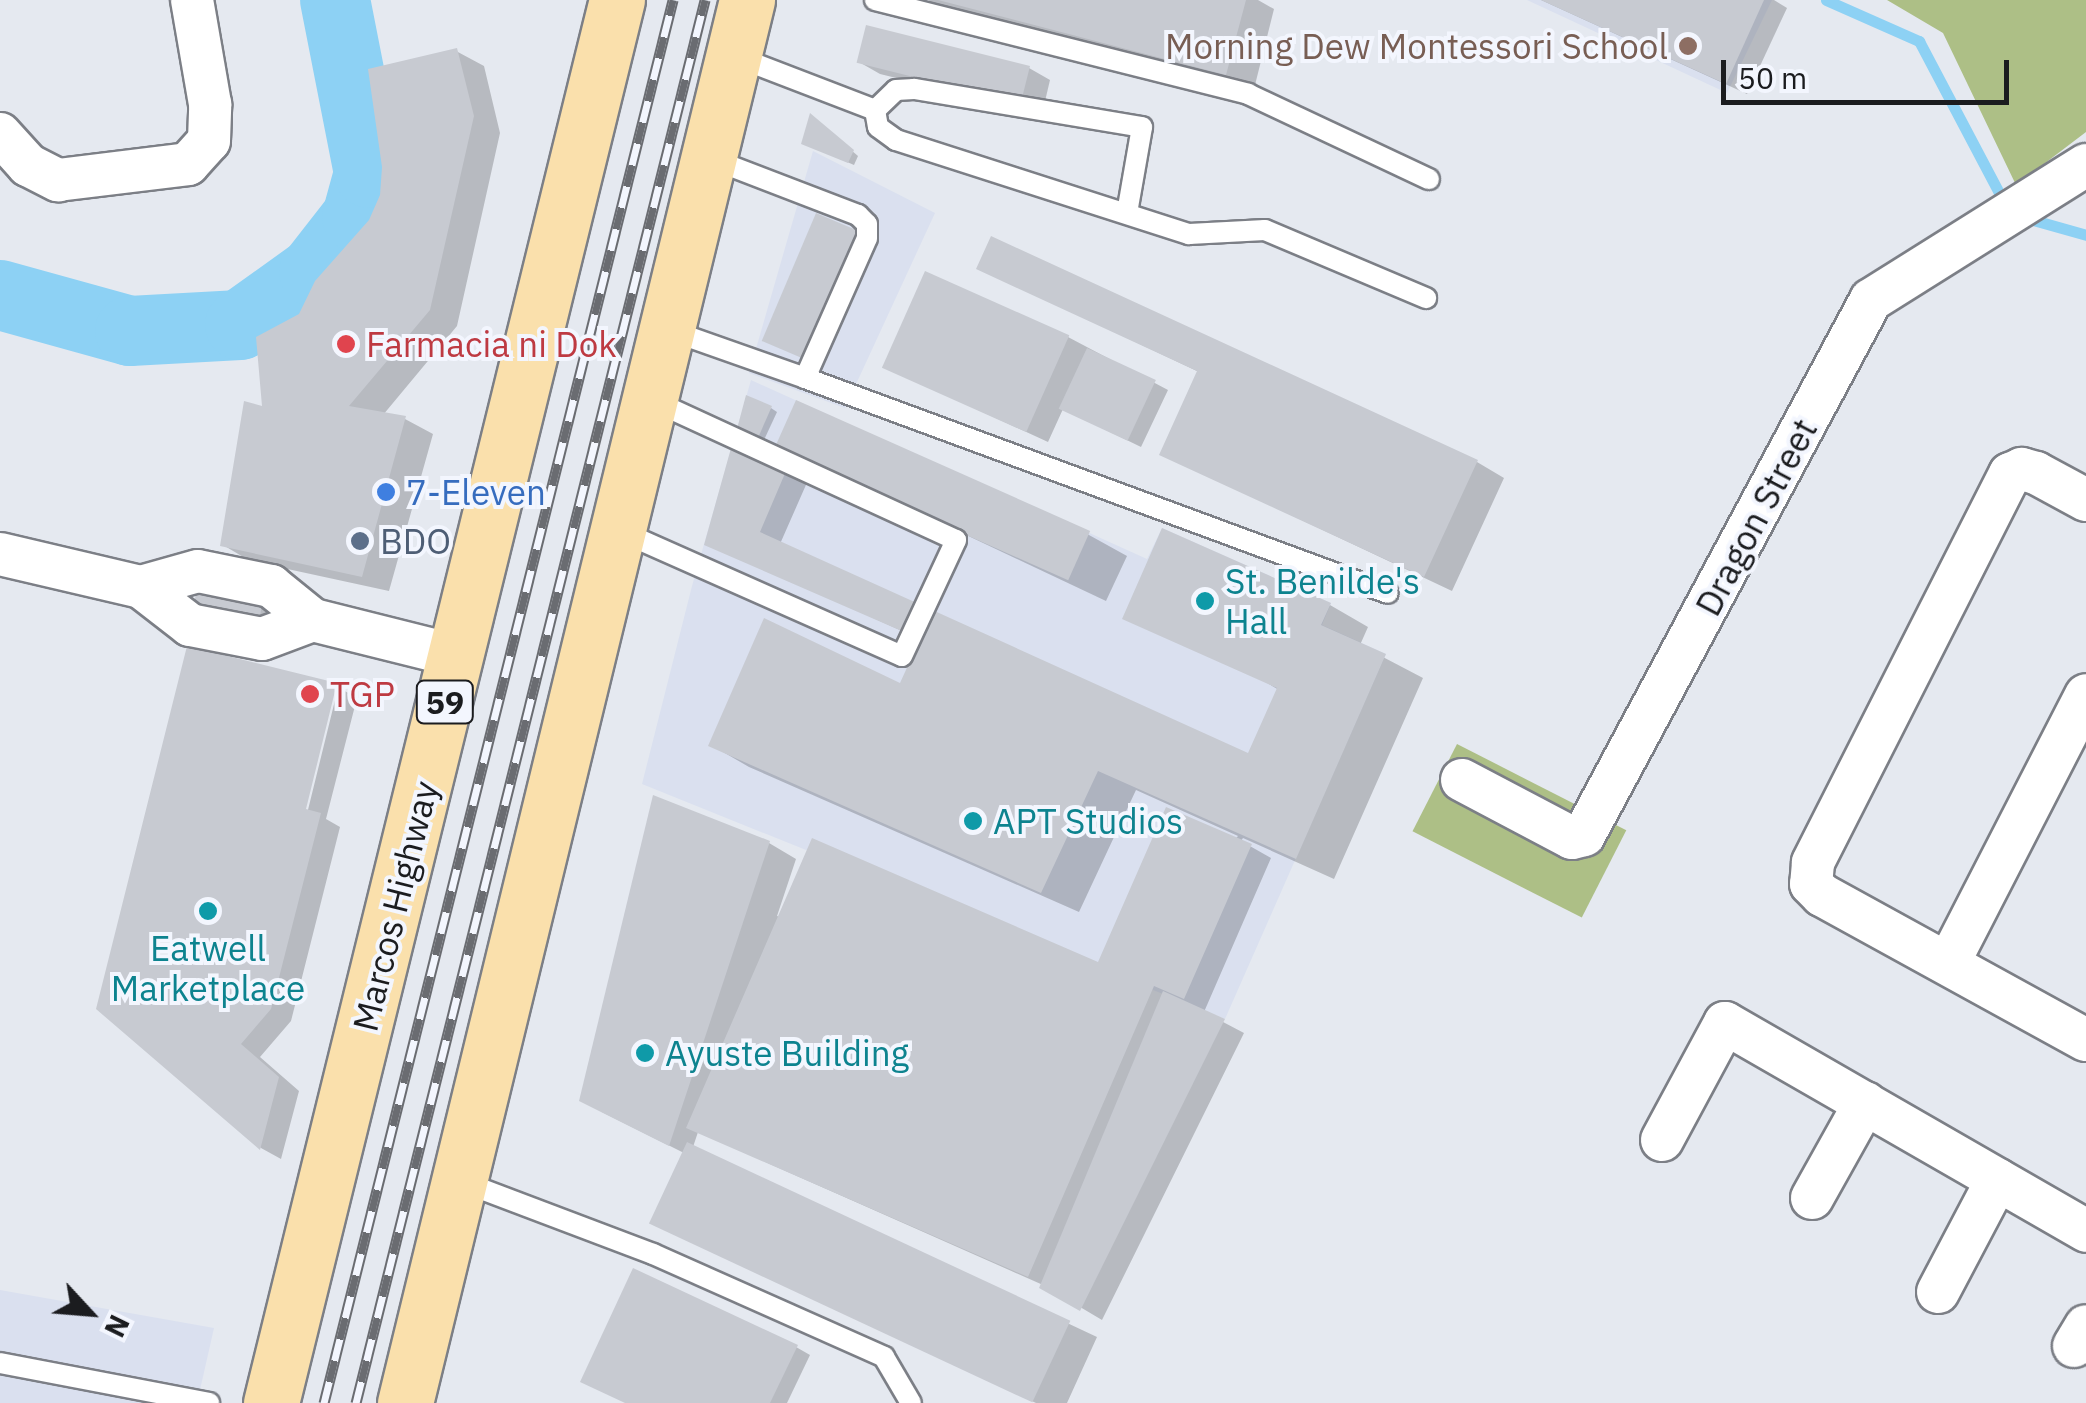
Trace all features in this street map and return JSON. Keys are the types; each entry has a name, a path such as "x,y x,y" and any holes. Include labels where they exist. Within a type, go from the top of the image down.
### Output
{"main road":[{"name":"Marcos Highway","path":"271,1403 617,0"},
{"path":"405,1403 747,0"}],"street":[{"path":"0,134 28,164 58,180 188,164 209,141 210,104 192,0"},
{"name":"Dragon Street","path":"1462,780 1572,838 1584,835 1872,300 1990,230 2086,165"},
{"path":"2086,500 2036,473 2022,469 2010,474 1813,862 1812,884 1822,895 2086,1040"},
{"path":"0,554 141,587 198,571 271,586 313,620 456,656"},
{"path":"1949,962 2086,694"},
{"path":"1662,1140 1725,1023 2086,1231"},
{"path":"1812,1198 1865,1103"},
{"path":"1938,1292 1997,1180"}],"lane":[{"path":"876,0 1248,94 1429,179"},
{"path":"734,56 875,110"},
{"path":"875,110 896,90 914,89 1142,126 1143,138 1127,213"},
{"path":"875,110 878,127 896,140 1189,234 1265,230 1426,298"},
{"path":"709,158 823,200 858,215 867,224 867,238 805,378"},
{"path":"667,330 1388,593"},
{"path":"618,530 902,656 956,540 650,400"},
{"path":"460,1181 653,1254 884,1357 911,1403"},
{"path":"0,1363 209,1403"}],"shaded area":[{"name":"Morning Dew Montessori School","path":"1527,0 1772,0 1727,93"},
{"path":"813,151 935,213 845,408 749,373"},
{"path":"751,380 1147,559 1162,528 1331,603 1322,625 1386,654 1225,1019 642,784 692,586"},
{"path":"0,1290 214,1328 197,1403 0,1403"}],"green space":[{"path":"1887,0 2086,0 2086,132 2016,185 1943,33"},
{"path":"1457,744 1626,830 1582,918 1413,831"}],"building":[{"path":"938,0 1246,0 1226,75"},
{"name":"Morning Dew Montessori School","path":"1541,0 1764,0 1726,84"},
{"path":"866,25 1030,66 1021,104 857,63"},
{"path":"457,48 474,116 430,310 349,406 406,416 362,577 220,546 244,401 262,406 256,337 299,314 315,281 369,220 380,195 382,167 368,69"},
{"path":"810,113 854,150 848,163 801,144"},
{"path":"816,213 862,233 808,360 762,341"},
{"path":"991,236 1478,460 1424,577 1159,455 1197,371 976,269"},
{"path":"925,271 1069,335 1026,432 882,368"},
{"path":"1087,348 1156,380 1128,441 1059,409"},
{"path":"746,395 772,406 758,438 737,429"},
{"path":"796,400 1090,531 1068,580 774,449"},
{"path":"733,441 789,464 760,532 1248,753 1277,688 1122,619 1162,528 1331,603 1321,625 1386,654 1296,859 1098,771 1041,893 708,746 764,618 900,683 920,639 704,545"},
{"path":"197,586 263,596 259,624 193,614"},
{"name":"Eatwell Marketplace","path":"187,646 337,683 306,809 321,813 271,1009 241,1044 279,1077 260,1150 96,1009"},
{"path":"653,795 770,841 669,1146 579,1101"},
{"path":"1166,807 1252,844 1184,999 1154,986 1028,1277 686,1128 812,838 1098,962"},
{"path":"1163,991 1225,1019 1080,1311 1039,1288"},
{"path":"687,1142 1070,1321 1032,1402 649,1224"},
{"path":"633,1268 798,1345 770,1403 625,1403 580,1382"}],"waterway":[{"path":"0,295 130,331 240,325 314,272 357,217 369,173 335,0"},
{"path":"1826,0 1919,41 2005,204"},
{"path":"2023,217 2086,235"}],"railway":[{"path":"324,1403 673,0"},
{"path":"356,1403 705,0"}],"place":[{"name":"Morning Dew Montessori School","path":"1688,46"},
{"name":"Farmacia ni Dok","path":"346,344"},
{"name":"7-Eleven","path":"386,492"},
{"name":"BDO","path":"360,541"},
{"name":"St. Benilde's Hall","path":"1205,601"},
{"name":"TGP","path":"310,694"},
{"name":"APT Studios","path":"973,821"},
{"name":"Eatwell Marketplace","path":"208,911"},
{"name":"Ayuste Building","path":"645,1053"}]}
